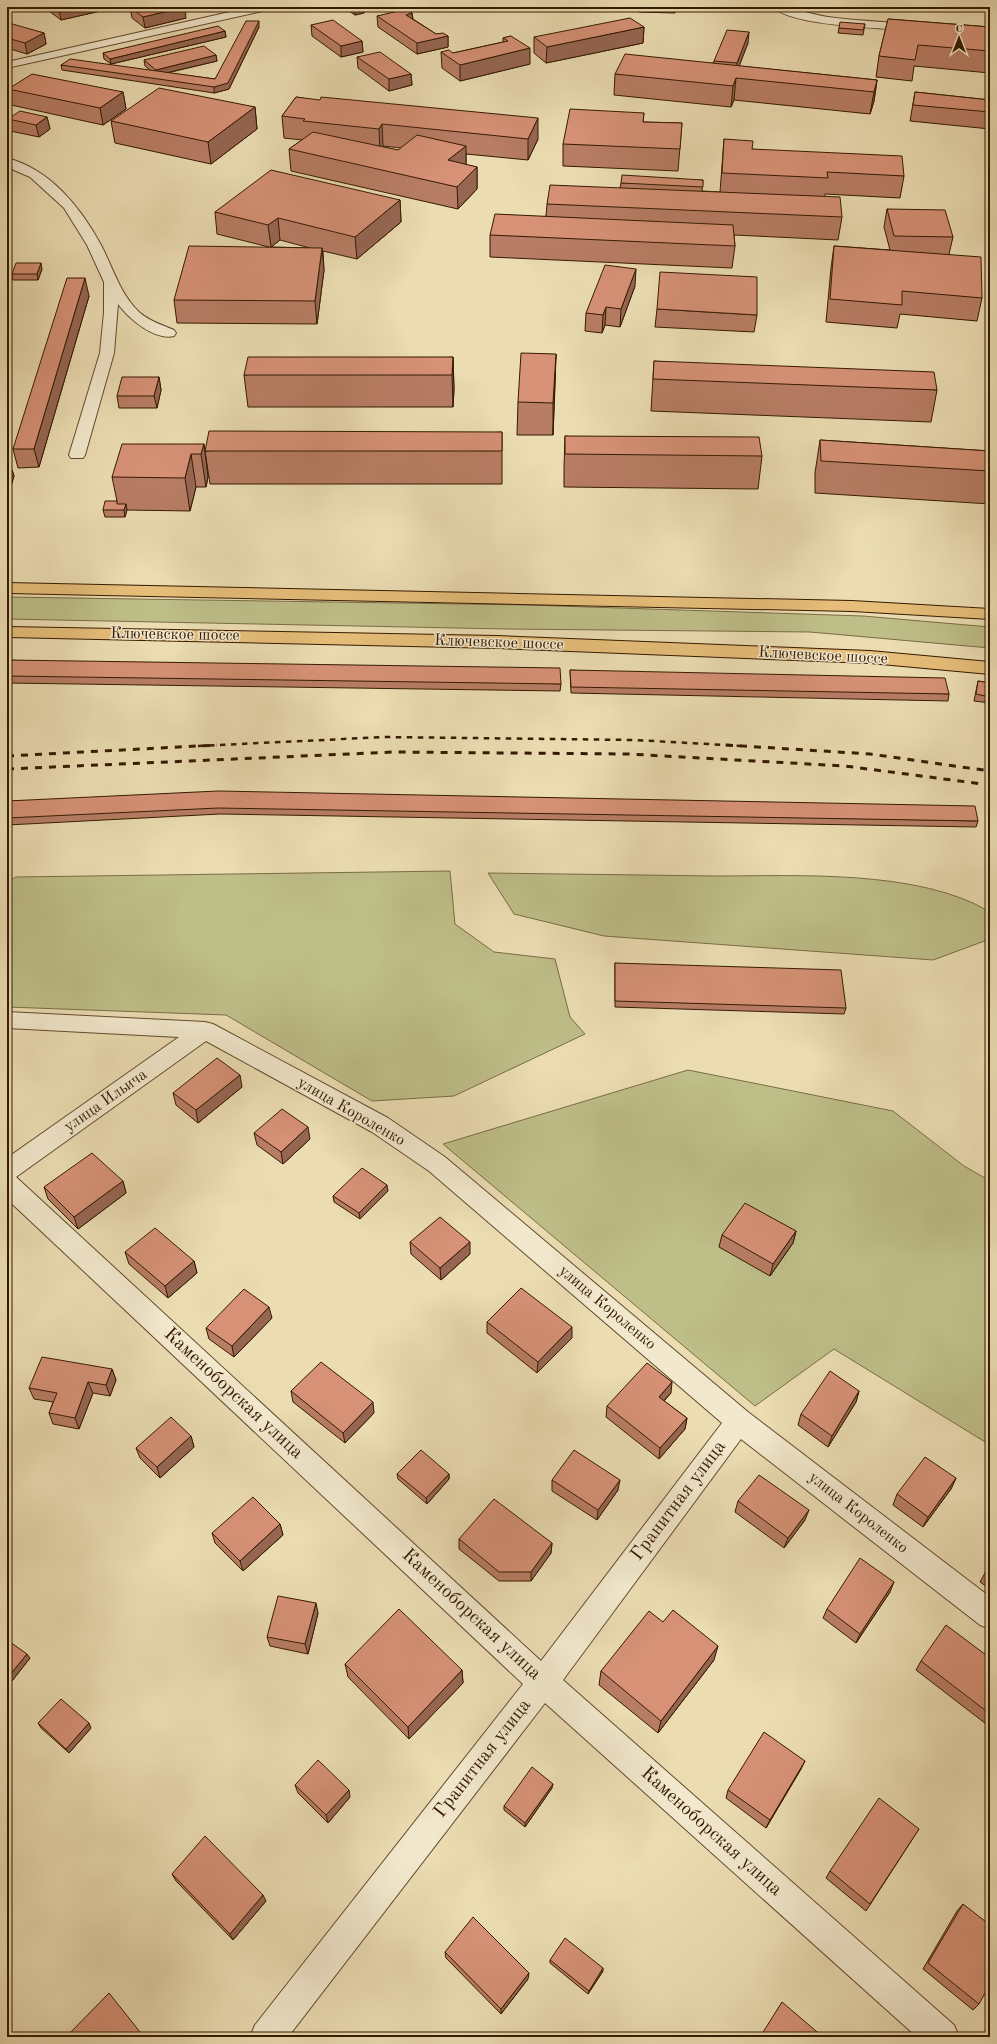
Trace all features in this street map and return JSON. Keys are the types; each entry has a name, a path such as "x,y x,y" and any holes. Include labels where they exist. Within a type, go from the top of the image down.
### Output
{"main road":[{"path":"7,588 852,606 990,614"},
{"name":"Ключевское шоссе","path":"7,632 498,642 870,657 990,668"}],"street":[{"path":"7,65 267,7"},
{"path":"779,7 788,12 834,20 928,29"},
{"path":"7,162 35,174 69,206 94,245 111,282 127,309 146,325 170,333"},
{"path":"77,455 107,353 111,312 111,282"},
{"path":"7,1020 205,1030"},
{"name":"улица Ильича","path":"7,1171 205,1030"},
{"name":"улица Короленко","path":"205,1030 380,1125 437,1164 739,1421 990,1615"},
{"name":"Каменоборская улица","path":"7,1184 543,1682 942,2037"},
{"name":"Гранитная улица","path":"267,2037 543,1682 739,1421"}],"green space":[{"path":"7,597 527,605 863,616 990,627 990,648 810,632 507,629 7,619"},
{"path":"450,871 455,924 494,952 555,959 570,1017 585,1034 454,1096 372,1101 226,1015 7,1007 7,882 16,877"},
{"path":"488,873 819,876 893,882 928,888 961,898 990,912 990,939 933,960 604,936 514,914"},
{"path":"688,1070 893,1111 964,1166 990,1181 990,1445 834,1349 755,1406 443,1144"}],"building":[{"path":"56,7 71,7 59,10"},
{"path":"130,7 185,7 143,17"},
{"path":"407,9 412,13 406,15 436,34 443,33 448,36 417,43 377,16"},
{"path":"630,18 644,27 547,47 534,37"},
{"path":"888,19 990,27 990,51 918,45 915,60 879,56"},
{"path":"333,20 362,41 341,46 311,25"},
{"path":"246,21 259,21 228,83 214,87 61,65 70,59 215,79"},
{"path":"840,22 865,24 863,30 839,28"},
{"path":"9,23 44,33 25,43 7,38 7,24"},
{"path":"218,26 225,31 110,59 103,53"},
{"path":"727,30 749,32 737,63 714,61"},
{"path":"511,36 530,48 460,65 441,52 449,50 453,53 508,41 503,38"},
{"path":"204,46 216,55 156,70 144,60"},
{"path":"380,52 411,74 389,79 357,57"},
{"path":"625,54 877,80 874,92 736,78 733,86 615,74"},
{"path":"32,74 123,92 100,108 8,89"},
{"path":"159,88 255,107 208,142 111,121"},
{"path":"915,92 990,100 990,112 913,105"},
{"path":"296,97 320,100 321,97 538,118 528,139 382,124 379,129 303,121 305,119 282,116"},
{"path":"570,109 644,113 643,122 682,123 680,149 563,144"},
{"path":"20,111 47,117 36,125 8,119"},
{"path":"313,132 398,150 417,135 466,146 448,160 477,167 457,187 289,149"},
{"path":"724,139 753,141 752,149 902,156 904,176 827,172 828,178 722,173"},
{"path":"271,170 400,200 355,237 278,218 268,225 215,212"},
{"path":"622,175 703,180 703,187 621,183"},
{"path":"550,185 840,197 842,217 547,204"},
{"path":"887,209 945,210 953,237 894,236"},
{"path":"495,214 733,225 735,246 490,235"},
{"path":"189,246 322,248 315,301 174,300"},
{"path":"834,246 981,257 982,298 902,291 902,305 830,299"},
{"path":"16,263 41,263 37,274 12,274"},
{"path":"605,265 636,269 621,309 606,307 603,315 586,313"},
{"path":"660,272 757,277 757,315 657,309"},
{"path":"67,278 85,278 34,449 13,449"},
{"path":"521,353 556,354 553,403 518,402"},
{"path":"248,357 453,357 452,375 244,375"},
{"path":"654,361 934,372 937,390 653,379"},
{"path":"122,377 159,377 154,396 117,396"},
{"path":"209,431 502,432 502,451 205,451"},
{"path":"565,436 759,437 762,456 565,454"},
{"path":"820,440 990,451 990,471 821,461"},
{"path":"122,444 204,444 201,454 191,454 185,478 112,477"},
{"path":"7,470 12,470 9,480 7,480"},
{"path":"105,501 117,501 117,504 126,504 124,510 103,510"},
{"path":"7,660 560,668 561,684 7,676"},
{"path":"570,670 945,678 949,694 571,687"},
{"path":"978,681 990,683 990,697 976,694"},
{"path":"218,791 975,806 978,821 218,808 7,818 7,801"},
{"path":"615,963 841,970 846,1008 615,1001"},
{"path":"217,1058 240,1075 196,1110 173,1093"},
{"path":"282,1109 308,1127 281,1152 254,1133"},
{"path":"92,1153 123,1181 74,1217 44,1187"},
{"path":"362,1168 387,1185 359,1213 333,1196"},
{"path":"745,1203 796,1231 773,1264 722,1235"},
{"path":"440,1217 470,1242 440,1268 410,1242"},
{"path":"155,1228 194,1261 165,1286 125,1252"},
{"path":"521,1288 572,1327 538,1362 487,1322"},
{"path":"244,1289 269,1307 232,1346 206,1328"},
{"path":"42,1357 112,1369 106,1385 88,1382 75,1418 49,1413 57,1393 29,1388"},
{"path":"321,1362 373,1402 343,1433 291,1391"},
{"path":"647,1363 672,1382 659,1397 687,1418 660,1448 607,1406"},
{"path":"830,1371 859,1391 832,1436 801,1414"},
{"path":"171,1417 191,1436 157,1467 136,1448"},
{"path":"421,1450 449,1474 426,1498 397,1474"},
{"path":"574,1450 620,1480 598,1510 552,1480"},
{"path":"925,1457 956,1478 928,1517 897,1494"},
{"path":"759,1475 809,1510 788,1538 738,1501"},
{"path":"253,1497 280,1524 240,1561 212,1533"},
{"path":"494,1499 552,1543 531,1572 499,1572 459,1539"},
{"path":"860,1558 894,1582 860,1634 827,1609"},
{"path":"990,1564 990,1575 985,1572"},
{"path":"278,1596 316,1603 305,1644 267,1637"},
{"path":"399,1609 462,1670 408,1727 345,1664"},
{"path":"673,1610 718,1646 661,1721 601,1671 649,1611 663,1622"},
{"path":"946,1625 990,1658 990,1714 921,1661"},
{"path":"10,1642 27,1654 9,1676 7,1675 7,1645"},
{"path":"61,1699 89,1723 66,1749 38,1723"},
{"path":"764,1732 805,1761 770,1820 728,1790"},
{"path":"318,1760 349,1790 326,1815 295,1785"},
{"path":"532,1767 553,1784 525,1823 504,1806"},
{"path":"879,1798 919,1829 870,1904 830,1871"},
{"path":"205,1836 263,1895 230,1934 172,1874"},
{"path":"963,1904 990,1925 990,1984 979,2004 928,1963"},
{"path":"473,1917 529,1973 501,2009 445,1952"},
{"path":"565,1938 603,1968 589,1991 550,1960"},
{"path":"109,1993 144,2037 66,2037"},
{"path":"782,2002 823,2037 760,2037"}],"railway":[{"path":"198,746 385,737 635,740 734,746"},
{"path":"7,756 217,745"},
{"path":"726,745 734,746"},
{"path":"734,746 743,746"},
{"path":"734,746 870,754 990,771"},
{"path":"7,769 394,752 628,754 845,766 990,785"}]}
